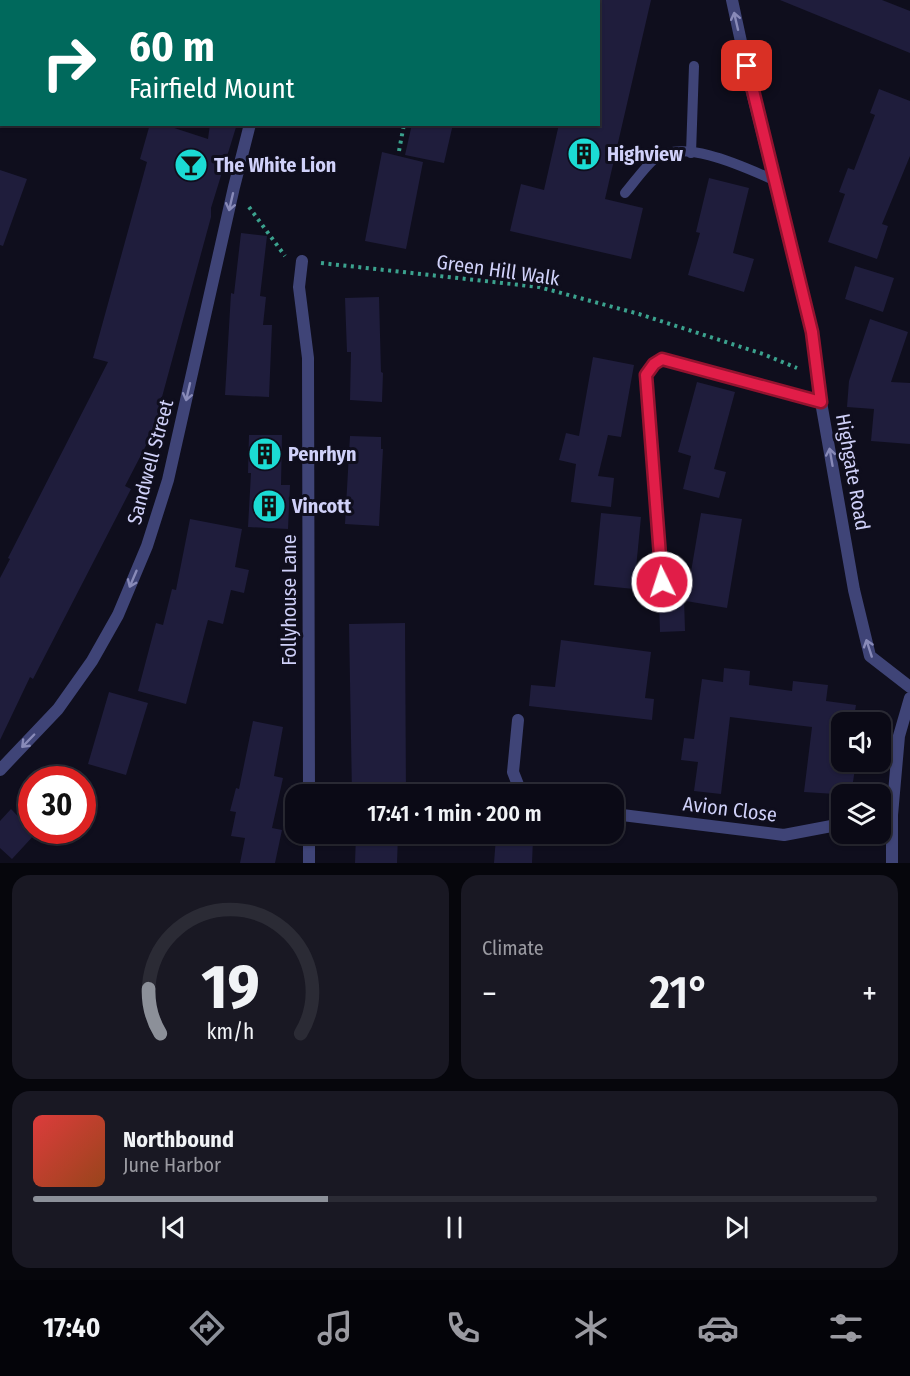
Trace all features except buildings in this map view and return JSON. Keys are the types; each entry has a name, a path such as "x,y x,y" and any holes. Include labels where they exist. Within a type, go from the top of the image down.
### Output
{"street":[{"name":"Highgate Road","path":"732,0 812,332 821,402 854,590 870,656 910,687"},
{"name":"Sandwell Street","path":"0,770 58,709 92,661 118,615 147,546 168,480 234,187 245,126"},
{"name":"Follyhouse Lane","path":"302,261 299,287 308,358 309,784"},
{"path":"662,582 646,375 654,364 662,359 821,402"},
{"path":"891,785 899,736 910,698"},
{"path":"518,720 513,772 518,784"},
{"name":"Avion Close","path":"624,815 784,835 831,826"},
{"path":"309,844 309,863"},
{"path":"890,844 892,863"}],"lane":[{"path":"692,153 694,66"},
{"path":"625,193 656,158 680,151 723,158 774,180"}],"path":[{"path":"399,151 404,126"},
{"name":"Green Hill Walk","path":"234,187 288,260 539,287 639,314 763,354 818,377"}],"place":[{"name":"Highview","path":"584,154"},
{"name":"The White Lion","path":"191,165"},
{"name":"Penrhyn","path":"265,454"},
{"name":"Vincott","path":"269,506"}],"route":[{"path":"662,582 646,375 654,364 662,359 821,402 812,332 747,66"}]}
